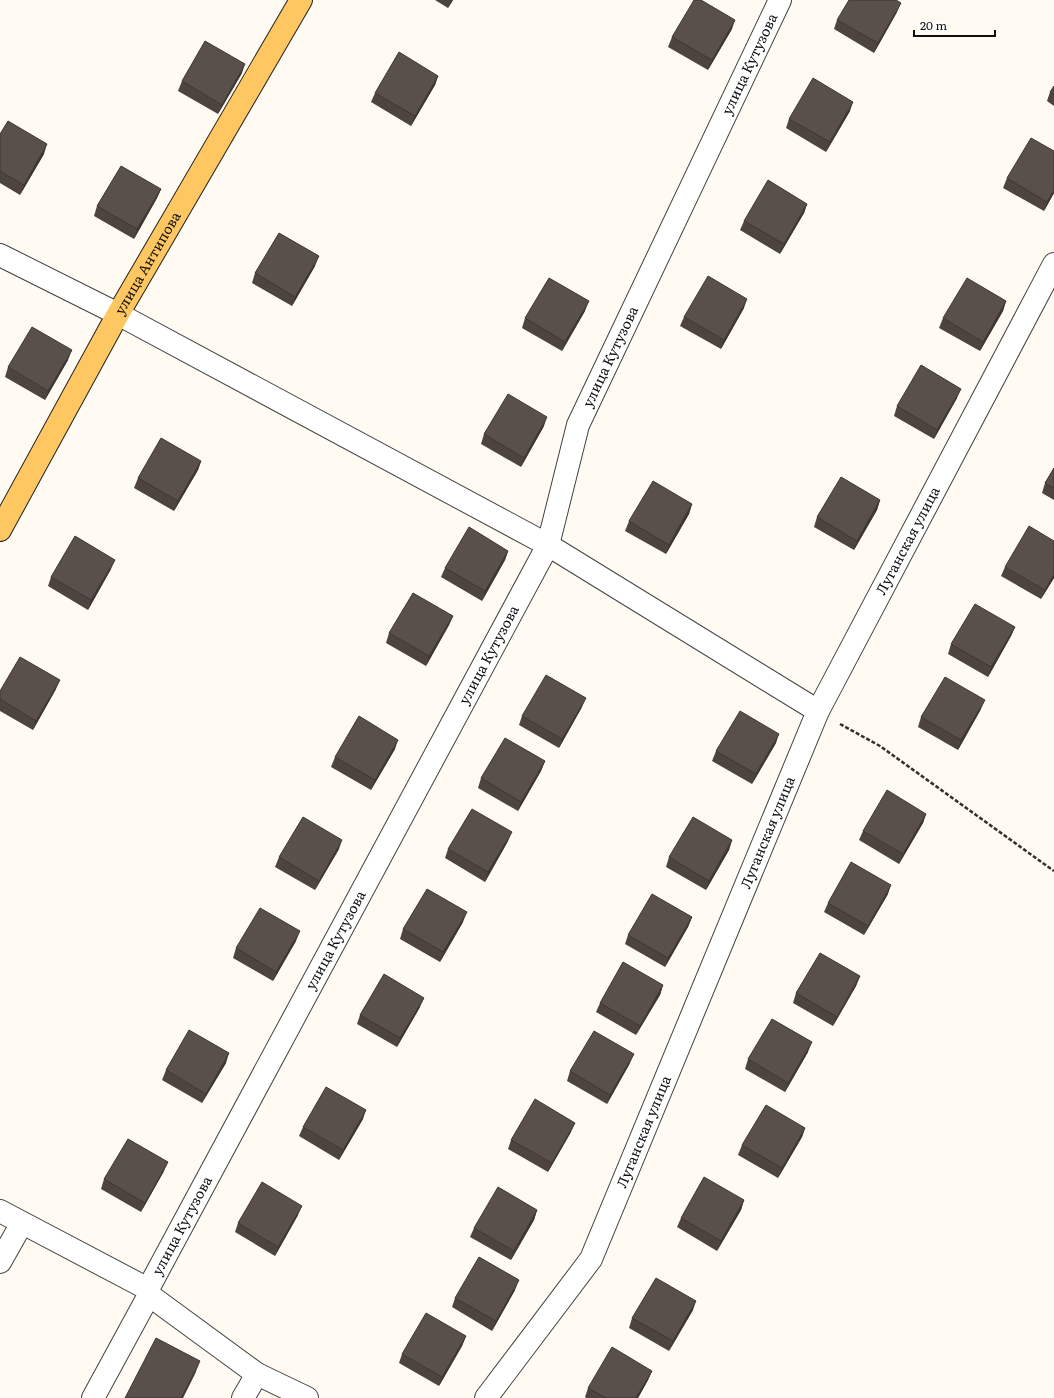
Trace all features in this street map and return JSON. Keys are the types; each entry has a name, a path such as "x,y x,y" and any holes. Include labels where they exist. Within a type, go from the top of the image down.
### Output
{"main road":[{"name":"улица Антипова","path":"0,530 118,314 301,0"}],"street":[{"name":"улица Кутузова","path":"93,1398 148,1292 548,545 578,426 780,0"},
{"path":"0,255 118,314 548,545 818,712"},
{"name":"Луганская улица","path":"486,1398 591,1259 818,712 1054,264"},
{"path":"0,1211 148,1292 258,1374 307,1398"},
{"path":"0,1262 22,1222"},
{"path":"243,1398 258,1374"}],"path":[{"path":"818,712 880,746 1054,871"}],"building":[{"path":"694,0 701,0 735,20 712,60 672,37"},
{"path":"849,0 896,0 901,3 878,43 837,20"},
{"path":"205,41 245,64 222,105 182,81"},
{"path":"399,52 438,76 415,116 375,93"},
{"path":"813,78 853,102 830,142 789,119"},
{"path":"1054,86 1054,94 1050,92"},
{"path":"8,121 47,144 24,185 0,171 0,134"},
{"path":"1031,138 1054,151 1054,190 1047,202 1007,178"},
{"path":"121,166 161,189 137,229 97,206"},
{"path":"768,180 807,204 784,244 744,221"},
{"path":"279,233 319,256 295,297 255,273"},
{"path":"708,276 747,299 724,340 684,317"},
{"path":"549,278 589,301 565,342 525,318"},
{"path":"967,278 1006,301 983,342 943,318"},
{"path":"32,327 72,350 48,391 8,367"},
{"path":"921,365 961,389 937,430 897,406"},
{"path":"508,394 547,417 524,458 484,434"},
{"path":"161,438 201,461 178,501 138,478"},
{"path":"1054,468 1054,488 1045,483"},
{"path":"841,477 880,500 857,541 817,517"},
{"path":"653,481 692,504 669,545 629,521"},
{"path":"1029,526 1054,541 1054,574 1045,590 1005,567"},
{"path":"469,527 508,551 485,591 445,568"},
{"path":"75,536 115,560 91,600 51,577"},
{"path":"413,593 453,616 429,656 389,633"},
{"path":"975,604 1015,627 991,667 951,644"},
{"path":"20,657 60,680 36,721 0,699 0,691"},
{"path":"546,675 586,698 562,739 522,716"},
{"path":"945,677 985,700 961,740 921,717"},
{"path":"740,711 779,734 756,774 716,751"},
{"path":"359,716 398,740 375,780 335,757"},
{"path":"505,738 545,761 521,802 481,778"},
{"path":"887,790 926,814 903,854 863,831"},
{"path":"472,809 512,832 488,872 448,849"},
{"path":"303,817 342,840 319,881 279,857"},
{"path":"693,817 732,840 709,881 669,857"},
{"path":"851,862 891,885 868,926 828,903"},
{"path":"427,889 467,912 443,952 403,929"},
{"path":"652,894 692,917 668,958 628,935"},
{"path":"260,908 300,931 276,972 236,948"},
{"path":"820,953 860,976 837,1017 796,993"},
{"path":"623,962 663,985 640,1026 600,1003"},
{"path":"384,974 424,998 400,1038 360,1015"},
{"path":"772,1019 812,1042 788,1083 748,1059"},
{"path":"189,1030 229,1053 206,1094 166,1070"},
{"path":"594,1031 634,1054 610,1095 570,1071"},
{"path":"326,1087 366,1110 343,1150 303,1127"},
{"path":"535,1099 575,1123 552,1163 511,1140"},
{"path":"766,1105 805,1128 782,1168 742,1145"},
{"path":"128,1139 168,1162 145,1203 104,1179"},
{"path":"704,1177 744,1200 721,1241 681,1218"},
{"path":"262,1182 302,1206 278,1247 238,1223"},
{"path":"498,1187 537,1210 514,1251 474,1228"},
{"path":"479,1257 519,1280 496,1321 455,1298"},
{"path":"656,1278 696,1301 673,1341 632,1318"},
{"path":"426,1313 466,1336 442,1377 402,1354"},
{"path":"156,1338 200,1361 181,1398 125,1398"},
{"path":"612,1347 652,1371 636,1398 606,1398 588,1388"}]}
